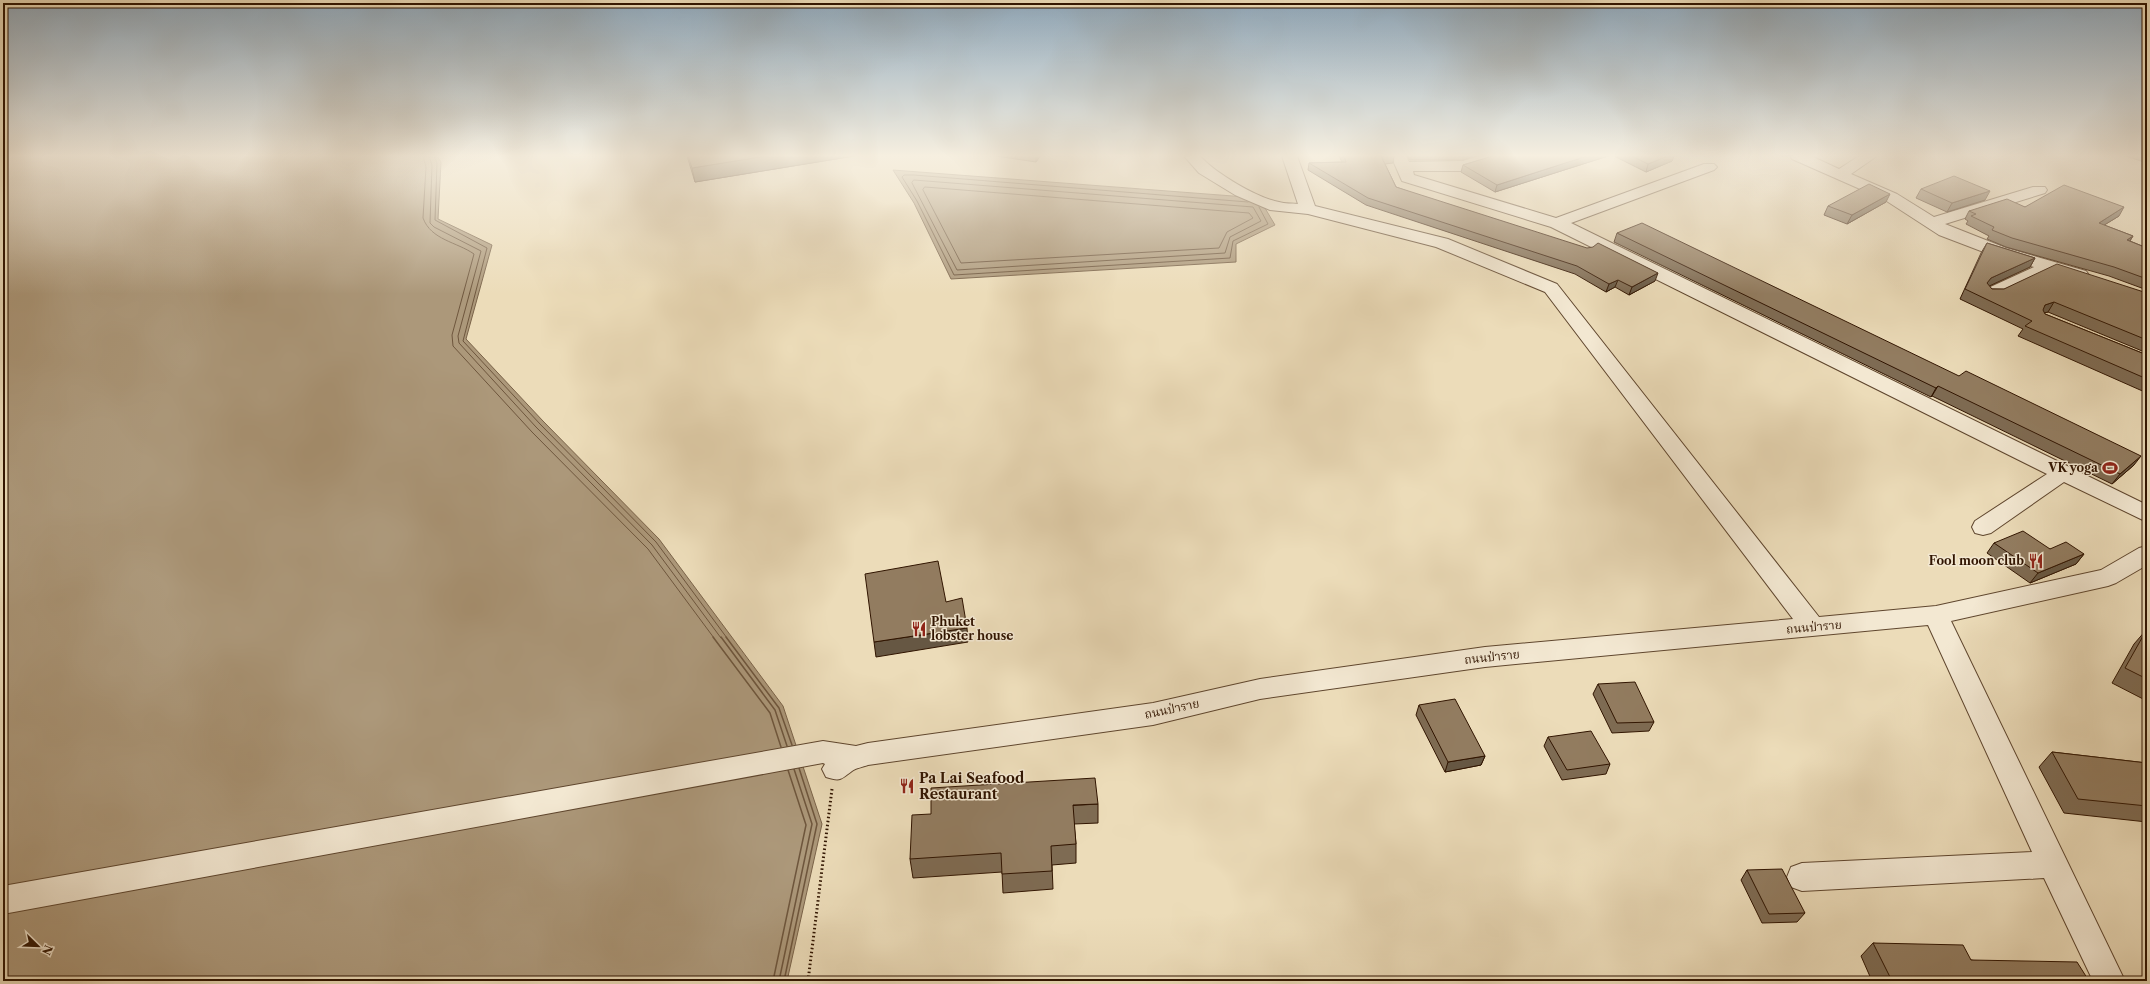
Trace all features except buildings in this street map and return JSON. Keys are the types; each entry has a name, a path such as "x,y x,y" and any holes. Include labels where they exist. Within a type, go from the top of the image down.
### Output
{"street":[{"path":"1266,202 1276,206 1308,209 1442,243 1551,288 1813,627"},
{"path":"1305,202 1308,209"},
{"path":"1487,202 1557,223 2147,514"},
{"path":"1557,223 1614,202"},
{"path":"1899,202 1934,222 1945,231 2000,252 2095,279"},
{"path":"1934,222 2001,202"},
{"path":"1992,293 2050,266"},
{"path":"1983,527 2063,473"},
{"name":"ถนนป่าราย","path":"845,763 868,754 1153,714 1260,689 1485,657 1936,615 2108,577 2142,562"},
{"path":"1936,615 2109,981"},
{"path":"3,900 823,752 845,763"},
{"path":"1802,877 2053,864"}],"path":[{"path":"808,981 845,763"}],"water":[{"path":"3,202 439,202 438,219 492,245 466,339 543,421 659,539 783,706 822,824 787,981 3,981"},
{"path":"913,202 1261,202 1275,225 1236,244 1236,262 951,279"}],"place":[{"name":"VK yoga","path":"2110,468"},
{"name":"Fool moon club","path":"2036,561"},
{"name":"Phuket lobster house","path":"919,629"},
{"name":"Pa Lai Seafood Restaurant","path":"907,786"}]}
